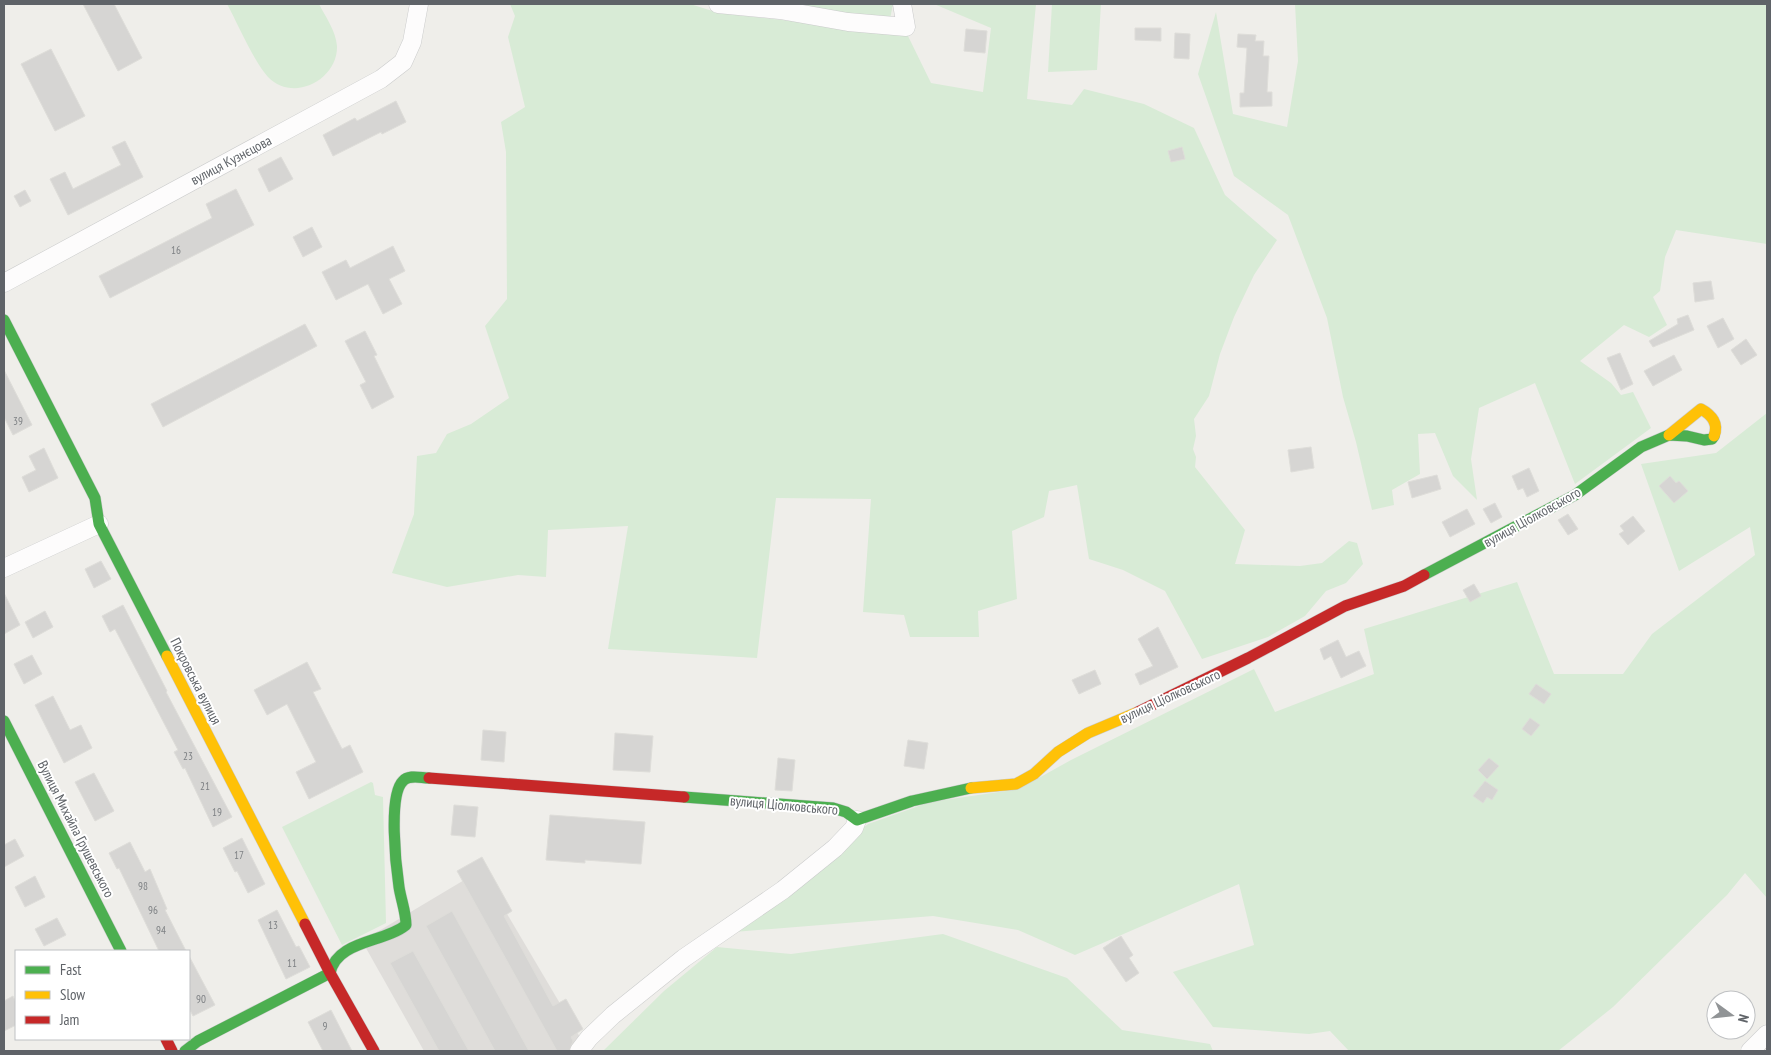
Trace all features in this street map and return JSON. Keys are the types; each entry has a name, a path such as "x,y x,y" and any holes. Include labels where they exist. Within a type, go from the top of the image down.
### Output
{"street":[{"name":"вулиця Кузнєцова","path":"4,283 381,79 403,62 412,42 419,4"},
{"path":"718,4 780,10 848,22 906,27 902,4"},
{"name":"Покровська вулиця","path":"4,320 95,498 99,524 330,973 374,1051"},
{"name":"вулиця Ціолковського","path":"330,973 332,963 341,953 406,925 399,887 394,811 398,785 404,779 412,777 429,778 834,808 852,814 857,820 912,800 968,788 1016,784 1034,774 1058,752 1088,733 1151,707 1345,606 1404,586 1575,495 1641,447 1669,435"},
{"path":"4,568 99,524"},
{"name":"Вулиця Михайла Грушевського","path":"4,721 120,950"},
{"path":"579,1051 613,1015 677,964 783,890 835,848 854,828 857,820"},
{"path":"185,1051 198,1041 330,973"},
{"path":"1750,1051 1767,1034"}],"shaded area":[{"path":"481,870 584,1044 577,1051 424,1051 362,941"}],"green space":[{"path":"227,4 319,4 336,40 335,58 330,69 322,78 301,88 289,88 278,85 268,77 257,62"},
{"path":"510,4 690,4 719,13 907,34 931,83 983,92 991,28 934,4 1036,4 1027,99 1072,105 1084,89 1144,104 1194,128 1225,195 1277,240 1254,275 1234,317 1220,354 1209,396 1194,419 1196,436 1193,449 1196,457 1195,467 1245,530 1235,564 1300,566 1322,563 1349,541 1357,543 1363,564 1346,583 1326,591 1305,616 1268,637 1202,659 1165,591 1123,570 1089,559 1077,485 1049,491 1044,517 1012,531 1017,599 978,611 979,637 910,637 904,615 863,612 871,499 776,498 757,658 608,649 628,526 548,530 546,577 518,575 447,587 392,573 414,514 417,456 436,453 447,434 471,424 509,398 485,326 507,299 506,152 501,122 525,107 508,37 515,16"},
{"path":"780,4 893,4 890,19"},
{"path":"1052,4 1101,4 1097,70 1048,72"},
{"path":"1295,4 1767,4 1767,244 1676,230 1665,257 1660,291 1653,297 1667,325 1649,337 1624,325 1580,361 1611,383 1621,395 1633,392 1651,428 1575,484 1535,383 1479,408 1471,459 1477,500 1453,476 1435,433 1418,434 1420,474 1392,490 1394,505 1372,510 1343,397 1327,318 1288,215 1234,176 1198,74 1216,12 1233,114 1287,127 1298,61"},
{"path":"1767,413 1767,898 1745,873 1727,895 1613,1007 1558,1051 1349,1051 1330,1031 1309,1034 1213,1027 1173,972 1254,945 1239,884 1075,955 1018,930 933,916 734,932 868,824 930,802 1019,789 1071,760 1254,669 1275,712 1374,674 1364,629 1517,582 1554,674 1623,674 1652,634 1755,555 1750,527 1679,571 1641,464 1716,453"},
{"path":"371,782 373,783 375,795 383,797 386,923 342,945 282,827"},
{"path":"943,934 1067,978 1122,1030 1210,1044 1213,1051 603,1051 664,991 717,947 791,954"}],"building":[{"path":"83,4 114,4 142,58 118,71"},
{"path":"1135,28 1161,28 1161,41 1135,40"},
{"path":"966,29 987,31 985,53 964,51"},
{"path":"1175,33 1190,34 1189,59 1174,58"},
{"path":"1238,34 1256,35 1255,41 1264,41 1263,56 1269,56 1267,92 1272,92 1272,106 1240,107 1240,93 1244,93 1247,48 1237,47"},
{"path":"51,49 85,116 55,131 21,64"},
{"path":"396,101 406,122 333,156 323,135 355,118 357,121"},
{"path":"125,141 143,177 68,215 50,179 65,172 73,189 121,165 112,147"},
{"path":"1182,147 1185,159 1171,162 1168,151"},
{"path":"281,157 293,179 269,192 258,169"},
{"path":"236,189 254,225 110,298 99,276 212,218 206,204"},
{"path":"25,190 31,201 20,207 14,196"},
{"path":"312,227 322,247 303,257 293,237"},
{"path":"393,246 405,271 389,279 402,304 383,314 368,284 336,300 322,272 346,260 350,268"},
{"path":"1711,281 1714,299 1695,302 1693,283"},
{"path":"1688,315 1694,330 1653,347 1649,341 1678,324 1677,319"},
{"path":"1723,318 1734,339 1718,348 1707,326"},
{"path":"305,324 317,346 163,427 151,404"},
{"path":"365,331 377,355 374,356 394,397 372,409 360,385 366,382 345,341"},
{"path":"1746,339 1757,355 1741,365 1731,350"},
{"path":"1620,353 1633,384 1621,390 1607,358"},
{"path":"1674,355 1682,370 1653,386 1644,371"},
{"path":"4,370 32,425 13,435 4,417"},
{"path":"1311,447 1314,468 1291,472 1288,450"},
{"path":"44,448 58,478 29,492 22,477 36,470 29,456"},
{"path":"1529,468 1539,491 1527,497 1523,488 1518,490 1512,476"},
{"path":"1437,475 1441,489 1412,498 1408,482"},
{"path":"1670,476 1676,483 1679,481 1688,491 1674,503 1659,486"},
{"path":"1495,503 1502,517 1491,523 1483,509"},
{"path":"1467,509 1475,524 1450,537 1442,522"},
{"path":"1568,514 1578,529 1568,535 1558,520"},
{"path":"1633,516 1645,531 1628,545 1619,534 1624,531 1620,526"},
{"path":"101,561 111,579 94,588 85,569"},
{"path":"1474,584 1481,596 1470,602 1463,590"},
{"path":"4,593 20,625 4,634"},
{"path":"123,605 166,692 232,817 213,827 185,768 183,769 174,752 178,750 115,629 110,632 102,616"},
{"path":"45,611 53,627 33,638 25,622"},
{"path":"1158,627 1178,667 1140,685 1135,674 1153,666 1138,639"},
{"path":"1338,640 1346,657 1359,651 1366,666 1341,678 1331,656 1324,660 1320,649"},
{"path":"32,655 42,674 24,684 14,664"},
{"path":"307,662 321,689 313,692 342,749 350,745 363,772 309,799 296,772 316,762 287,704 267,715 254,690"},
{"path":"1095,670 1101,684 1079,694 1072,680"},
{"path":"1536,684 1551,694 1544,704 1529,694"},
{"path":"53,696 70,730 81,725 92,748 64,763 35,705"},
{"path":"1530,718 1540,725 1531,736 1522,729"},
{"path":"483,730 506,732 504,762 481,760"},
{"path":"615,733 653,736 650,772 613,770"},
{"path":"908,740 928,743 924,769 904,766"},
{"path":"778,758 795,760 792,791 775,790"},
{"path":"1489,758 1499,766 1487,779 1478,770"},
{"path":"94,773 114,811 95,821 75,782"},
{"path":"1485,781 1498,790 1492,800 1487,797 1483,803 1473,796"},
{"path":"454,805 478,807 475,837 451,835"},
{"path":"550,815 645,822 641,864 585,860 585,863 546,860"},
{"path":"242,838 265,884 248,893 223,848"},
{"path":"15,839 24,856 4,867 4,845"},
{"path":"130,842 145,872 150,869 167,909 165,910 185,950 159,950 119,868 117,869 109,853"},
{"path":"482,857 512,911 504,916 553,1006 566,999 583,1029 571,1037 573,1041 569,1051 557,1051 457,871"},
{"path":"35,876 45,897 25,907 15,887"},
{"path":"277,910 296,947 299,946 310,967 286,979 258,920"},
{"path":"452,911 529,1051 495,1051 426,926"},
{"path":"57,918 66,935 44,946 35,929"},
{"path":"1121,936 1133,955 1129,958 1139,973 1126,982 1103,948"},
{"path":"413,951 469,1051 439,1051 390,963"},
{"path":"190,958 215,1005 193,1016 190,1010"},
{"path":"13,996 15,1001 15,1026 4,1031 4,1001"},
{"path":"331,1010 352,1051 323,1051 308,1022"}],"traffic: fast":[{"path":"4,320 95,498 99,524 167,656"},
{"path":"1424,575 1575,495 1641,447 1669,435 1687,436 1704,440 1712,439 1714,436"},
{"path":"4,721 120,950"},
{"path":"185,1051 198,1041 330,973 334,962 351,948 397,931 406,925 396,864 394,832 396,801 398,789 403,781 412,777 429,778"},
{"path":"684,797 833,808 846,812 857,820 912,801 971,788"}],"traffic: slow":[{"path":"1669,435 1701,409 1714,420 1716,428 1714,436"},
{"path":"167,656 305,924"},
{"path":"971,788 1016,784 1034,774 1058,752 1088,733 1138,712"}],"traffic: jam":[{"path":"1138,712 1248,658 1345,606 1404,586 1424,575"},
{"path":"429,778 684,797"},
{"path":"305,924 374,1051"},
{"path":"166,1040 172,1051"}]}
